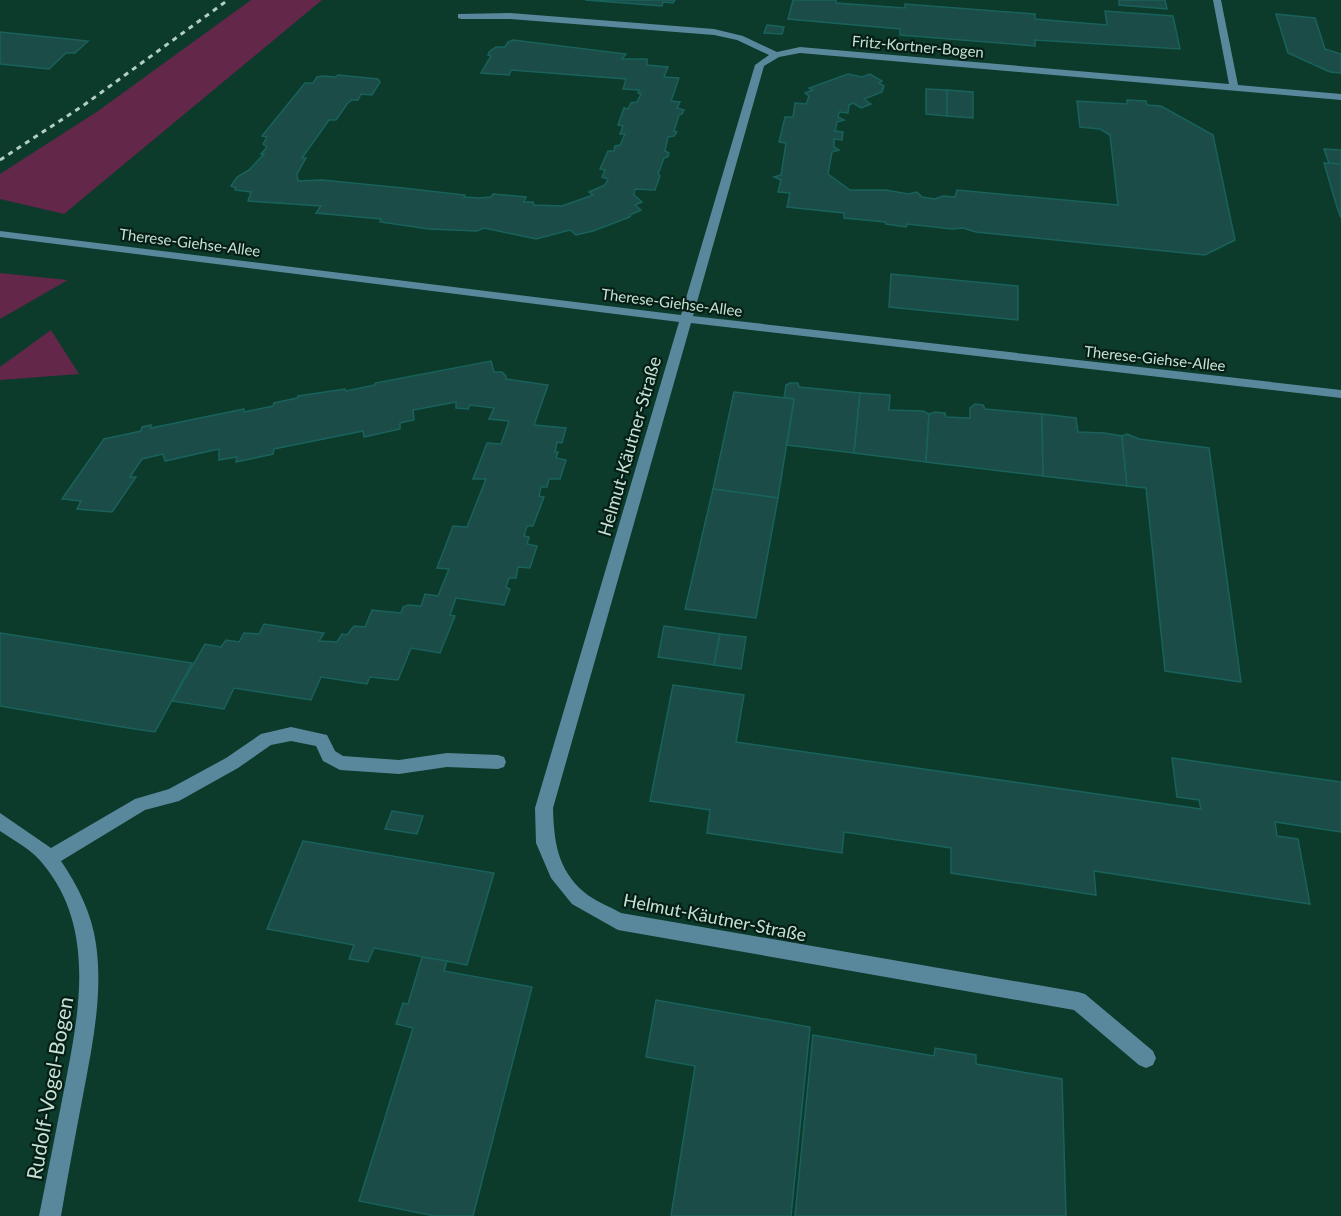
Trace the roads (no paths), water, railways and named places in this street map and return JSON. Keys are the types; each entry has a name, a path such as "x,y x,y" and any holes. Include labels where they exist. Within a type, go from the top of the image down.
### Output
{"street":[{"path":"1217,0 1234,87"},
{"path":"461,16 510,16 714,32 740,38 776,55"},
{"name":"Fritz-Kortner-Bogen","path":"776,55 800,51 1341,97"},
{"path":"686,319 760,65 776,55"},
{"name":"Therese-Giehse-Allee","path":"0,234 686,319 1341,394"},
{"name":"Helmut-Käutner-Straße","path":"686,319 544,808 545,843 557,872 578,898 618,921 1078,1002 1146,1058"},
{"path":"50,858 141,804 173,796 232,763 267,739 284,735 291,734 321,740 329,756 340,763 399,767 447,760 498,762"},
{"name":"Rudolf-Vogel-Bogen","path":"0,821 50,858 74,899 88,947 91,971 89,1012 50,1216"}],"railway":[{"path":"0,160 84,105 228,0"}]}
